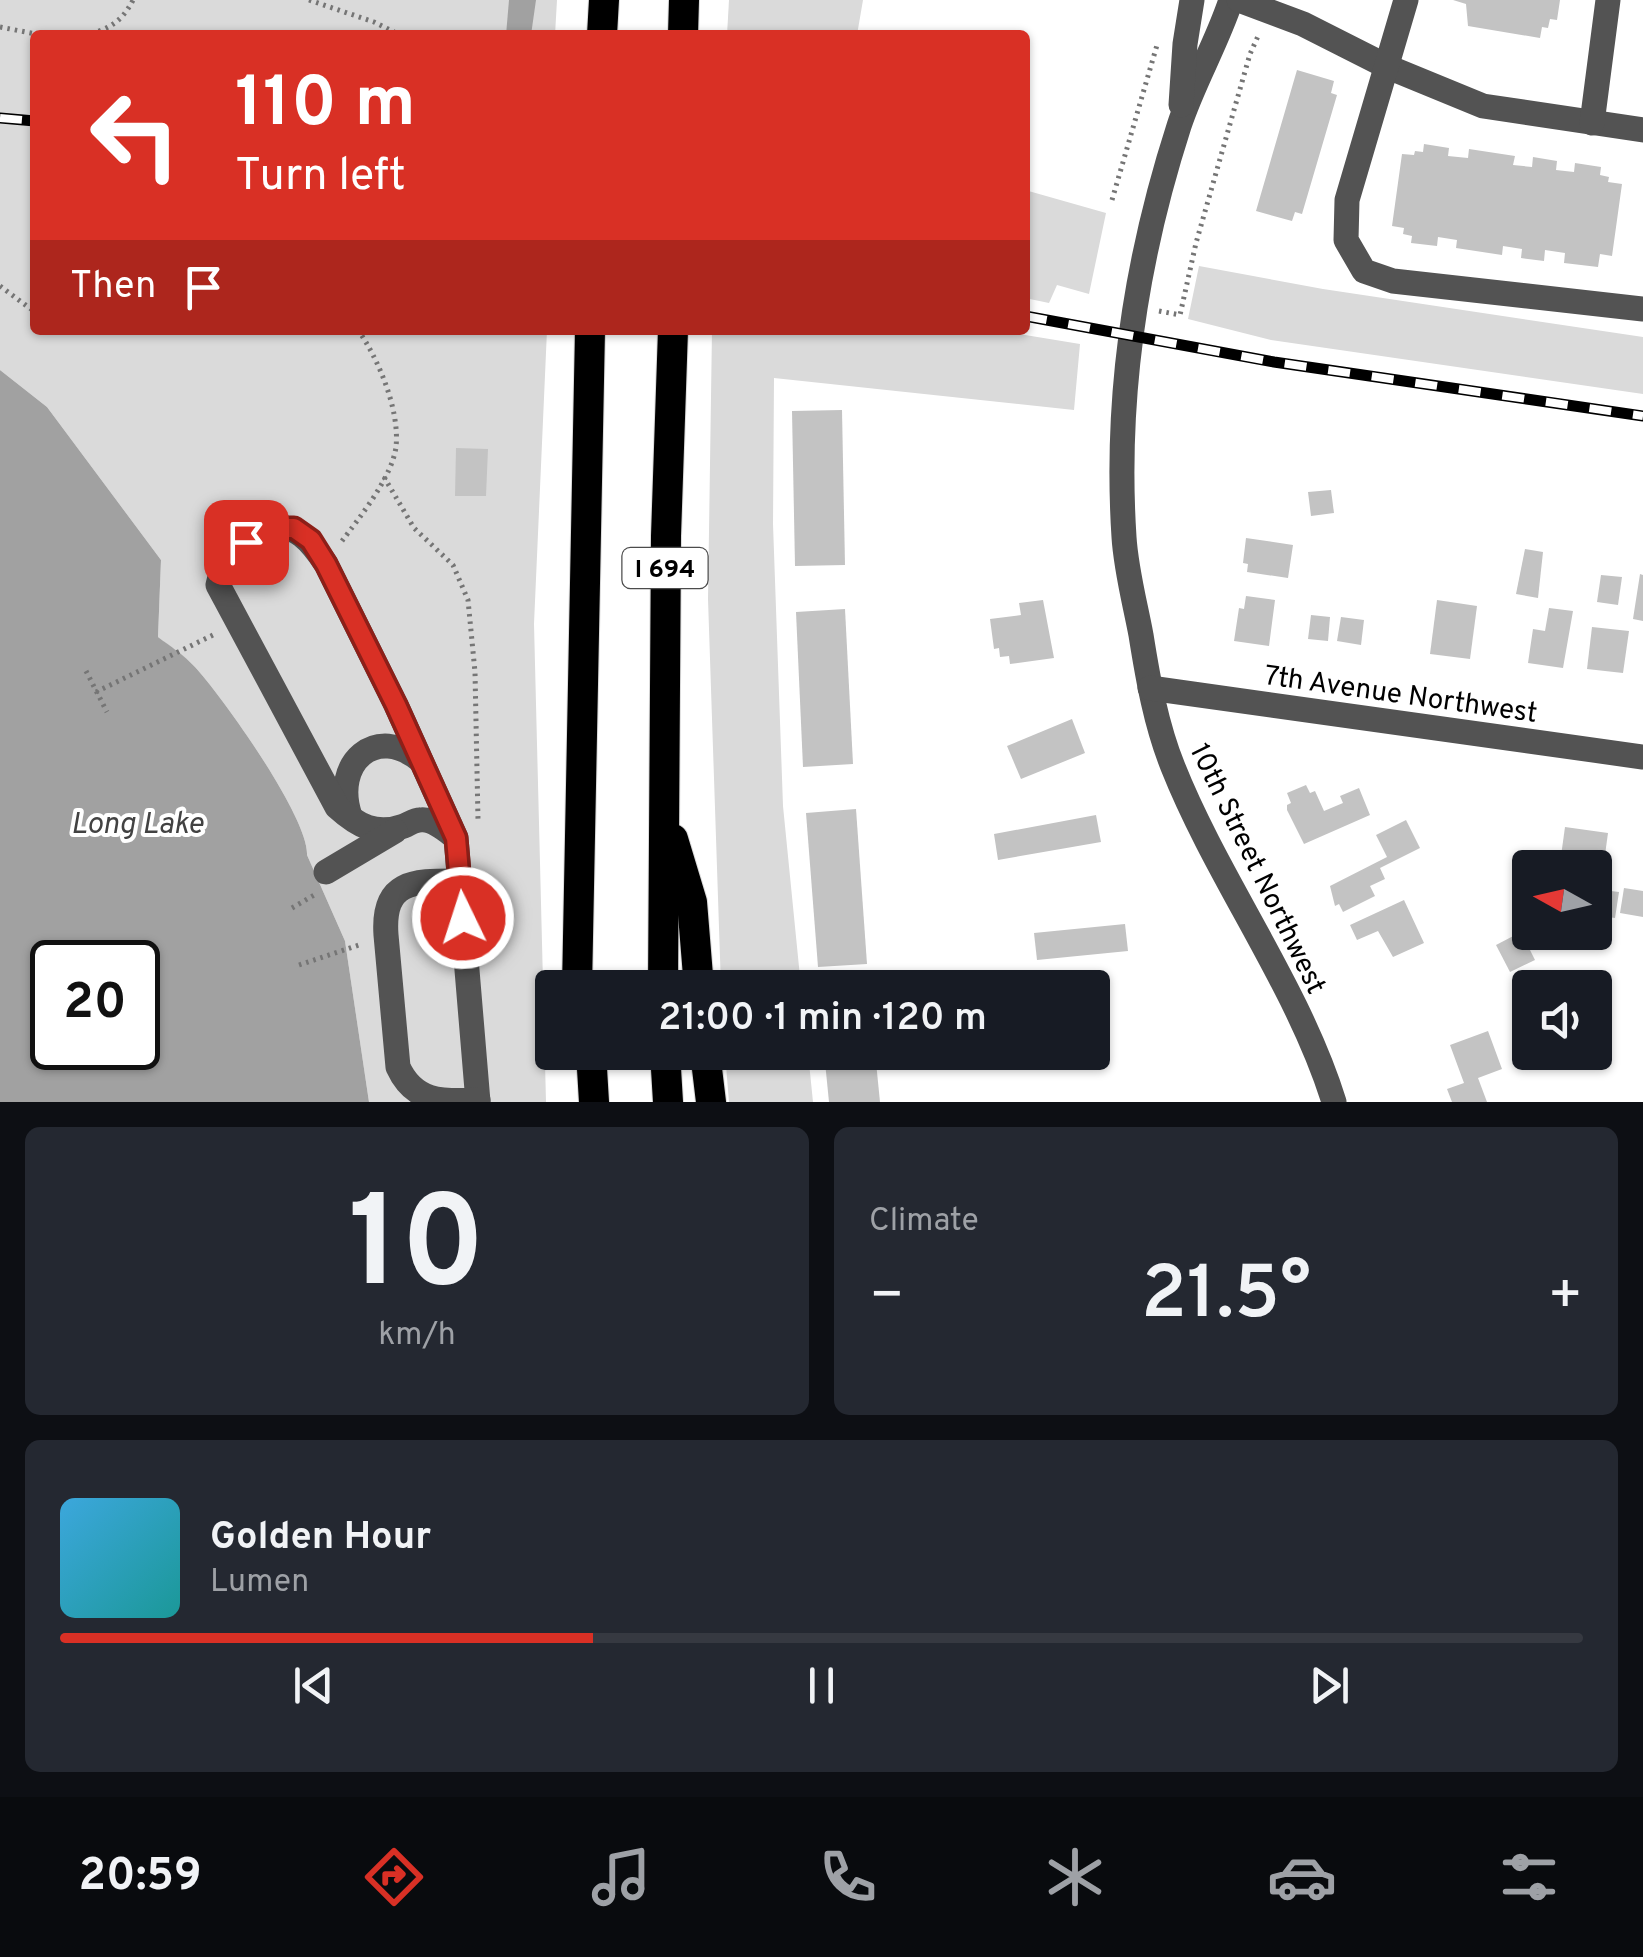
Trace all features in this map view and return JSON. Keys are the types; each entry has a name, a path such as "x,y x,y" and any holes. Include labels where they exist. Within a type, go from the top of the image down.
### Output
{"highway":[{"path":"602,30 604,0"},
{"path":"683,30 684,0"},
{"name":"I 694","path":"587,970 581,739 590,335"},
{"name":"I 694","path":"663,970 666,536 673,335"},
{"path":"577,970 581,739"},
{"path":"664,807 692,902 698,970"},
{"path":"574,1102 575,1070"},
{"path":"592,1070 594,1102"},
{"path":"666,1070 668,1102"},
{"path":"707,1070 711,1102"}],"street":[{"name":"10th Street Northwest","path":"1180,124 1192,0"},
{"name":"10th Street Northwest","path":"1230,0 1220,33 1180,124 1129,336 1122,436 1124,542 1150,688 1172,765 1301,1023 1334,1102"},
{"path":"1240,0 1483,106 1643,130"},
{"path":"1406,0 1347,200 1346,240 1364,271 1394,281 1643,309"},
{"path":"1592,123 1608,0"},
{"path":"460,881 408,883 390,898 385,920 398,1067 406,1086 418,1096 436,1100 478,1101 460,881 468,836 421,760 311,540 294,528 276,528 225,557 218,585 336,807 372,830 431,821 468,836"},
{"name":"7th Avenue Northwest","path":"1150,688 1643,756"},
{"path":"326,872 412,823 429,795 421,760 399,746 382,746 357,757 347,770 343,796 351,820"}],"path":[{"path":"98,30 125,16 133,0"},
{"path":"309,0 390,30"},
{"path":"1170,314 1180,316 1196,243 1250,54 1270,12"},
{"path":"0,27 30,33"},
{"path":"1112,200 1158,41"},
{"path":"0,286 30,308"},
{"path":"326,564 384,476 396,448 380,366 362,335"},
{"path":"384,476 414,528 453,565 468,600 475,672 468,836"},
{"path":"96,692 211,636"},
{"path":"86,671 106,712"},
{"path":"299,965 350,948"}],"shaded area":[{"path":"0,0 557,0 555,30 30,30 30,335 547,335 534,624 543,970 535,970 535,1070 545,1070 546,1102 369,1102 345,941 307,855 294,814 262,758 208,682 158,637 161,560 47,407 0,370"},
{"path":"729,0 863,0 858,30 727,30"},
{"path":"1030,191 1106,213 1089,294 1057,285 1049,303 1030,299"},
{"path":"1199,266 1323,289 1643,337 1643,394 1271,340 1188,319"},
{"path":"712,335 1025,335 1080,344 1074,410 774,378 773,524 783,806 799,970 720,970 708,599"},
{"path":"726,1070 810,1070 813,1102 729,1102"}],"water":[{"path":"509,0 536,0 532,30 506,30"},
{"name":"Long Lake","path":"0,370 47,407 161,560 158,637 208,682 262,758 294,814 307,855 345,941 369,1102 0,1102"}],"building":[{"path":"1453,0 1560,0 1557,20 1550,19 1548,28 1542,27 1540,38 1468,26 1466,4"},
{"path":"1297,70 1334,81 1331,93 1337,95 1302,214 1295,212 1292,221 1256,211"},
{"path":"1424,144 1449,148 1448,156 1468,158 1469,149 1515,156 1513,165 1532,167 1533,157 1557,161 1556,170 1574,172 1575,163 1601,167 1600,175 1609,177 1608,182 1622,184 1612,256 1600,254 1598,267 1564,263 1565,253 1545,250 1544,261 1521,258 1522,249 1503,246 1502,255 1456,248 1457,240 1438,237 1437,246 1411,243 1412,236 1403,234 1404,228 1392,226 1402,154 1423,152"},
{"path":"842,410 845,565 795,566 792,411"},
{"path":"456,448 488,449 486,496 455,496"},
{"path":"1331,490 1334,513 1311,516 1308,492"},
{"path":"1246,538 1293,545 1288,578 1247,572 1248,564 1243,563"},
{"path":"1525,549 1543,552 1538,598 1516,594"},
{"path":"1640,574 1643,575 1643,621 1633,619"},
{"path":"1601,575 1622,577 1618,605 1597,602"},
{"path":"1246,596 1275,600 1269,646 1234,641 1239,608 1244,609"},
{"path":"1043,600 1054,658 1010,664 1009,656 1000,657 999,648 994,649 990,619 1021,615 1019,603"},
{"path":"1437,600 1477,606 1470,659 1430,654"},
{"path":"1549,608 1573,611 1563,668 1528,663 1533,629 1545,631"},
{"path":"845,609 853,764 803,767 796,612"},
{"path":"1311,615 1330,617 1328,641 1308,639"},
{"path":"1341,617 1364,620 1361,645 1337,641"},
{"path":"1592,627 1629,631 1623,673 1587,669"},
{"path":"1072,719 1085,753 1021,779 1007,746"},
{"path":"1306,785 1310,793 1315,791 1324,811 1343,803 1340,796 1359,788 1370,815 1304,844 1287,810 1291,803 1287,793"},
{"path":"856,809 867,964 818,967 806,813"},
{"path":"1096,815 1101,842 998,860 994,834"},
{"path":"1406,820 1420,848 1380,868 1385,879 1370,886 1375,896 1343,912 1339,904 1335,906 1330,886 1387,857 1376,835"},
{"path":"1565,827 1608,833 1606,850 1562,850"},
{"path":"1624,888 1643,891 1643,917 1620,913"},
{"path":"1612,891 1619,892 1615,918 1612,918"},
{"path":"1404,900 1424,943 1393,957 1378,931 1357,940 1350,925"},
{"path":"1125,924 1128,951 1037,960 1034,933"},
{"path":"1512,937 1512,950 1530,950 1535,960 1510,972 1496,945"},
{"path":"1488,1031 1502,1069 1478,1078 1487,1102 1452,1102 1447,1089 1464,1083 1450,1045"},
{"path":"826,1070 877,1070 880,1102 829,1102"}],"railway":[{"path":"0,118 30,121"},
{"path":"1030,317 1274,362 1643,416"}],"route":[{"path":"246,542 276,528 294,528 311,540 326,564 456,838 463,918"}]}
